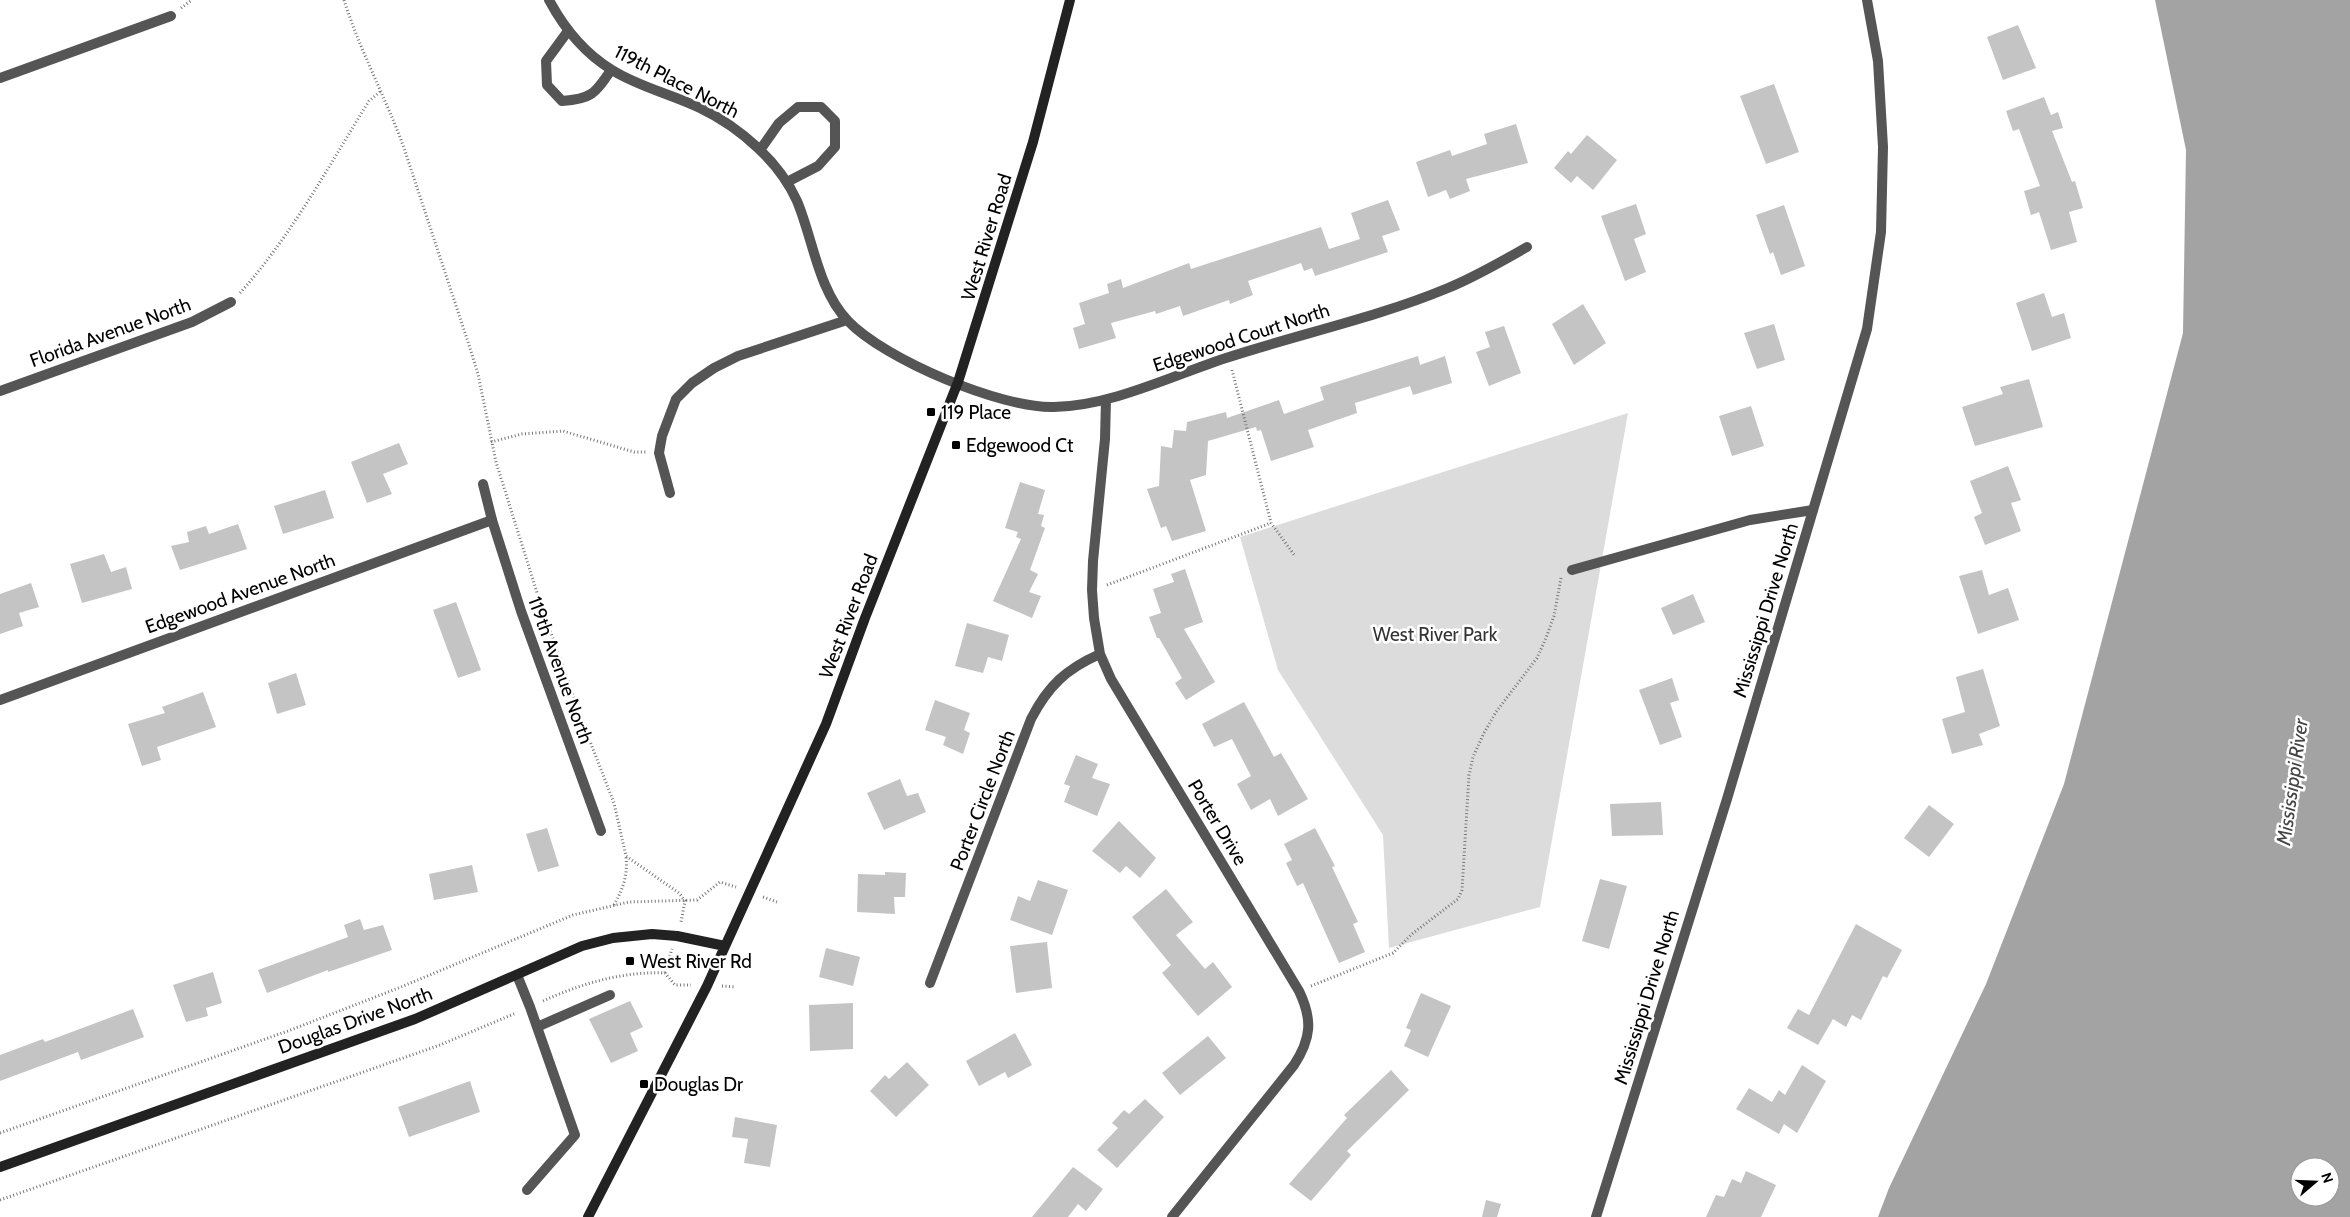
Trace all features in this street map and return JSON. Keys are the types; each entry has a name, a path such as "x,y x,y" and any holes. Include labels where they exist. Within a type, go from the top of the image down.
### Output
{"main road":[{"name":"West River Road","path":"588,1217 725,946 826,724 865,618 958,382 1033,142 1070,0"},
{"name":"Douglas Drive North","path":"0,1167 416,1019 582,946 613,938 652,934 677,936 725,946"}],"street":[{"name":"119th Place North","path":"549,0 568,31 589,53 611,70 700,108 743,135 760,150 786,182 797,201 820,272 847,320 887,351 914,365 958,382"},
{"name":"Mississippi Drive North","path":"1596,1217 1727,799 1867,329 1881,232 1884,147 1878,61 1867,0"},
{"path":"0,78 171,16"},
{"path":"568,31 546,61 547,85 562,101 582,99 596,92 611,70"},
{"path":"760,150 779,123 798,107 821,107 835,121 835,147 818,166 786,182"},
{"name":"Edgewood Court North","path":"958,382 1003,400 1033,407 1084,405 1106,400 1228,357 1438,292 1487,270 1527,247"},
{"name":"Florida Avenue North","path":"0,391 192,322 231,302"},
{"path":"670,493 660,453 662,436 676,399 692,383 714,368 763,346 847,320"},
{"name":"Porter Drive","path":"1106,400 1092,561 1094,618 1100,654 1111,679 1299,991 1309,1018 1305,1049 1294,1065 1172,1217"},
{"name":"119th Avenue North","path":"483,484 492,520 521,611 601,831"},
{"path":"1572,570 1750,520 1813,510"},
{"name":"Edgewood Avenue North","path":"0,700 492,520"},
{"name":"Porter Circle North","path":"930,984 1031,719 1039,703 1062,676 1083,661 1100,654"},
{"path":"517,975 575,1135 527,1190"},
{"path":"537,1027 610,995"}],"path":[{"path":"344,0 353,30 382,91 404,148 478,374 491,442 539,599 584,726 614,803 627,868 624,885 614,904"},
{"path":"231,302 266,264 318,186 369,101 382,91"},
{"path":"1228,357 1271,523 1295,556"},
{"path":"491,442 522,434 563,431 634,452 660,453"},
{"path":"1092,590 1271,523"},
{"path":"1299,991 1393,953 1412,934 1458,899 1462,890 1469,776 1473,757 1496,712 1537,658 1554,616 1561,573 1572,570"},
{"path":"626,856 643,870 671,886 685,900"},
{"path":"0,1133 288,1030 401,987 573,915 614,904 645,901 697,900 720,882 726,882"},
{"path":"0,1200 440,1045 560,993 598,981 639,973 665,973 675,985"}],"green space":[{"name":"West River Park","path":"1628,413 1540,907 1389,948 1383,835 1278,670 1240,537"}],"water":[{"name":"Mississippi River","path":"2155,0 2350,0 2350,1217 1878,1217 1889,1188 1986,984 2064,784 2183,333 2186,150"}],"building":[{"path":"2018,25 2036,68 2003,80 1987,37"},
{"path":"1774,84 1799,152 1766,164 1740,96"},
{"path":"2044,97 2051,115 2058,112 2063,128 2052,131 2072,182 2075,181 2083,208 2069,212 2077,242 2051,250 2039,212 2031,215 2024,191 2040,186 2019,129 2013,131 2006,111"},
{"path":"1516,124 1528,163 1466,179 1470,191 1450,199 1446,190 1428,197 1416,162 1450,150 1452,156 1487,144 1484,134"},
{"path":"1587,135 1617,160 1593,190 1577,176 1571,183 1554,168 1568,151 1571,154"},
{"path":"1388,200 1400,230 1382,236 1388,252 1315,276 1312,268 1304,271 1301,263 1248,281 1253,295 1230,304 1229,300 1183,316 1180,306 1156,314 1155,311 1111,323 1116,338 1079,349 1073,328 1085,324 1079,303 1109,293 1107,284 1121,279 1123,288 1189,263 1191,269 1321,227 1329,249 1360,239 1351,213"},
{"path":"1636,204 1646,234 1634,239 1646,272 1625,281 1601,216"},
{"path":"1784,205 1805,266 1781,275 1773,252 1770,254 1756,215"},
{"path":"2044,293 2052,317 2064,313 2071,338 2032,351 2016,303"},
{"path":"1583,304 1606,343 1574,365 1552,324"},
{"path":"1774,324 1785,360 1757,369 1744,333"},
{"path":"1504,326 1521,373 1489,386 1476,352 1490,347 1485,332"},
{"path":"1418,356 1420,365 1445,356 1452,383 1413,395 1410,386 1355,403 1357,413 1308,430 1314,447 1271,461 1261,430 1257,431 1256,427 1208,441 1206,475 1190,480 1206,531 1172,541 1166,526 1161,528 1147,489 1159,486 1161,446 1172,448 1174,430 1186,431 1187,422 1226,412 1227,418 1279,400 1284,414 1324,400 1320,387"},
{"path":"2029,379 2043,427 1975,446 1962,407 2003,394 2000,387"},
{"path":"1751,406 1764,446 1732,456 1719,416"},
{"path":"399,443 408,464 383,474 392,494 367,503 351,462"},
{"path":"2008,466 2021,500 2011,503 2021,531 1985,545 1974,517 1982,513 1970,481"},
{"path":"1020,482 1045,490 1038,514 1044,515 1041,526 1045,528 1030,570 1038,574 1029,592 1041,596 1032,618 993,601 1021,539 1016,537 1018,532 1005,528"},
{"path":"325,490 334,518 283,534 274,506"},
{"path":"238,524 247,549 180,570 171,546 189,542 187,532 206,526 209,534"},
{"path":"104,554 111,572 126,567 132,589 82,603 70,564"},
{"path":"1185,569 1203,622 1184,629 1215,682 1186,700 1175,683 1182,678 1159,638 1157,638 1149,617 1161,613 1153,589 1174,582 1171,574"},
{"path":"1982,570 1989,595 2008,588 2019,620 1978,634 1959,576"},
{"path":"31,583 39,607 19,613 23,626 0,634 0,594"},
{"path":"1693,594 1705,622 1673,635 1661,608"},
{"path":"456,602 481,670 458,678 433,610"},
{"path":"967,623 1009,635 1002,661 988,657 983,673 955,666"},
{"path":"1983,669 2000,726 1979,734 1983,745 1952,754 1942,719 1965,712 1956,677"},
{"path":"296,673 306,705 277,714 268,683"},
{"path":"1672,678 1679,700 1670,703 1682,737 1660,745 1639,690"},
{"path":"203,692 216,727 157,747 161,760 142,766 128,724 165,713 162,707"},
{"path":"935,700 970,713 964,730 970,733 963,754 943,745 946,737 925,730"},
{"path":"1244,702 1274,757 1281,753 1308,799 1278,816 1270,799 1251,810 1237,784 1251,776 1232,739 1214,747 1202,724"},
{"path":"1076,755 1098,764 1092,778 1110,784 1097,816 1064,802 1070,786 1064,784"},
{"path":"900,779 907,796 918,793 926,812 884,830 867,793"},
{"path":"1661,802 1663,835 1612,836 1610,804"},
{"path":"1929,805 1954,824 1929,857 1904,838"},
{"path":"1119,821 1156,858 1140,878 1126,866 1120,873 1092,851"},
{"path":"547,828 559,866 538,872 526,834"},
{"path":"1315,828 1335,866 1332,867 1358,922 1353,924 1365,952 1339,963 1303,883 1297,886 1286,863 1292,860 1284,844"},
{"path":"472,865 478,892 434,900 429,874"},
{"path":"885,872 906,873 905,897 894,897 895,914 857,912 858,874 885,875"},
{"path":"1600,879 1627,886 1609,949 1582,941"},
{"path":"1038,880 1068,890 1052,935 1010,920 1018,896 1030,901"},
{"path":"1166,889 1193,922 1176,935 1205,969 1213,962 1232,987 1198,1016 1162,973 1171,965 1132,917"},
{"path":"360,919 364,930 383,925 392,950 328,972 328,970 267,993 258,970 348,937 344,925"},
{"path":"1856,924 1902,950 1887,978 1883,976 1861,1020 1852,1015 1846,1027 1833,1019 1818,1045 1787,1028 1798,1009 1809,1015"},
{"path":"1047,942 1052,988 1016,993 1010,946"},
{"path":"826,948 860,957 853,986 819,977"},
{"path":"213,972 222,1003 206,1008 208,1016 186,1022 173,985"},
{"path":"1421,993 1451,1006 1428,1057 1404,1046 1411,1030 1406,1028"},
{"path":"630,1001 643,1027 630,1033 638,1051 611,1063 589,1019"},
{"path":"853,1003 853,1049 810,1051 809,1005"},
{"path":"133,1009 144,1037 81,1060 78,1052 0,1081 0,1055 43,1039 45,1042"},
{"path":"1015,1033 1032,1065 1008,1078 1005,1072 979,1086 966,1061"},
{"path":"1208,1036 1226,1058 1180,1095 1162,1073"},
{"path":"907,1062 929,1085 896,1117 870,1091 885,1075 889,1079"},
{"path":"1802,1065 1826,1081 1797,1133 1784,1124 1779,1134 1736,1109 1749,1088 1772,1102 1779,1090 1785,1095"},
{"path":"1391,1070 1409,1090 1347,1151 1351,1155 1311,1201 1289,1184 1347,1118 1344,1115"},
{"path":"470,1081 480,1112 409,1137 398,1107"},
{"path":"1145,1099 1164,1117 1117,1168 1097,1150 1118,1128 1112,1123 1124,1110 1129,1114"},
{"path":"735,1117 777,1125 770,1167 744,1163 748,1139 732,1137"},
{"path":"1073,1167 1103,1189 1086,1211 1078,1204 1068,1217 1032,1217"},
{"path":"1746,1171 1776,1185 1761,1217 1706,1217 1716,1195 1724,1197 1732,1179 1741,1183"},
{"path":"1486,1200 1501,1204 1497,1217 1482,1217"}],"place":[{"name":"119 Place","path":"931,412"},
{"name":"Edgewood Ct","path":"956,445"},
{"name":"West River Rd","path":"630,961"},
{"name":"Douglas Dr","path":"644,1084"}]}
